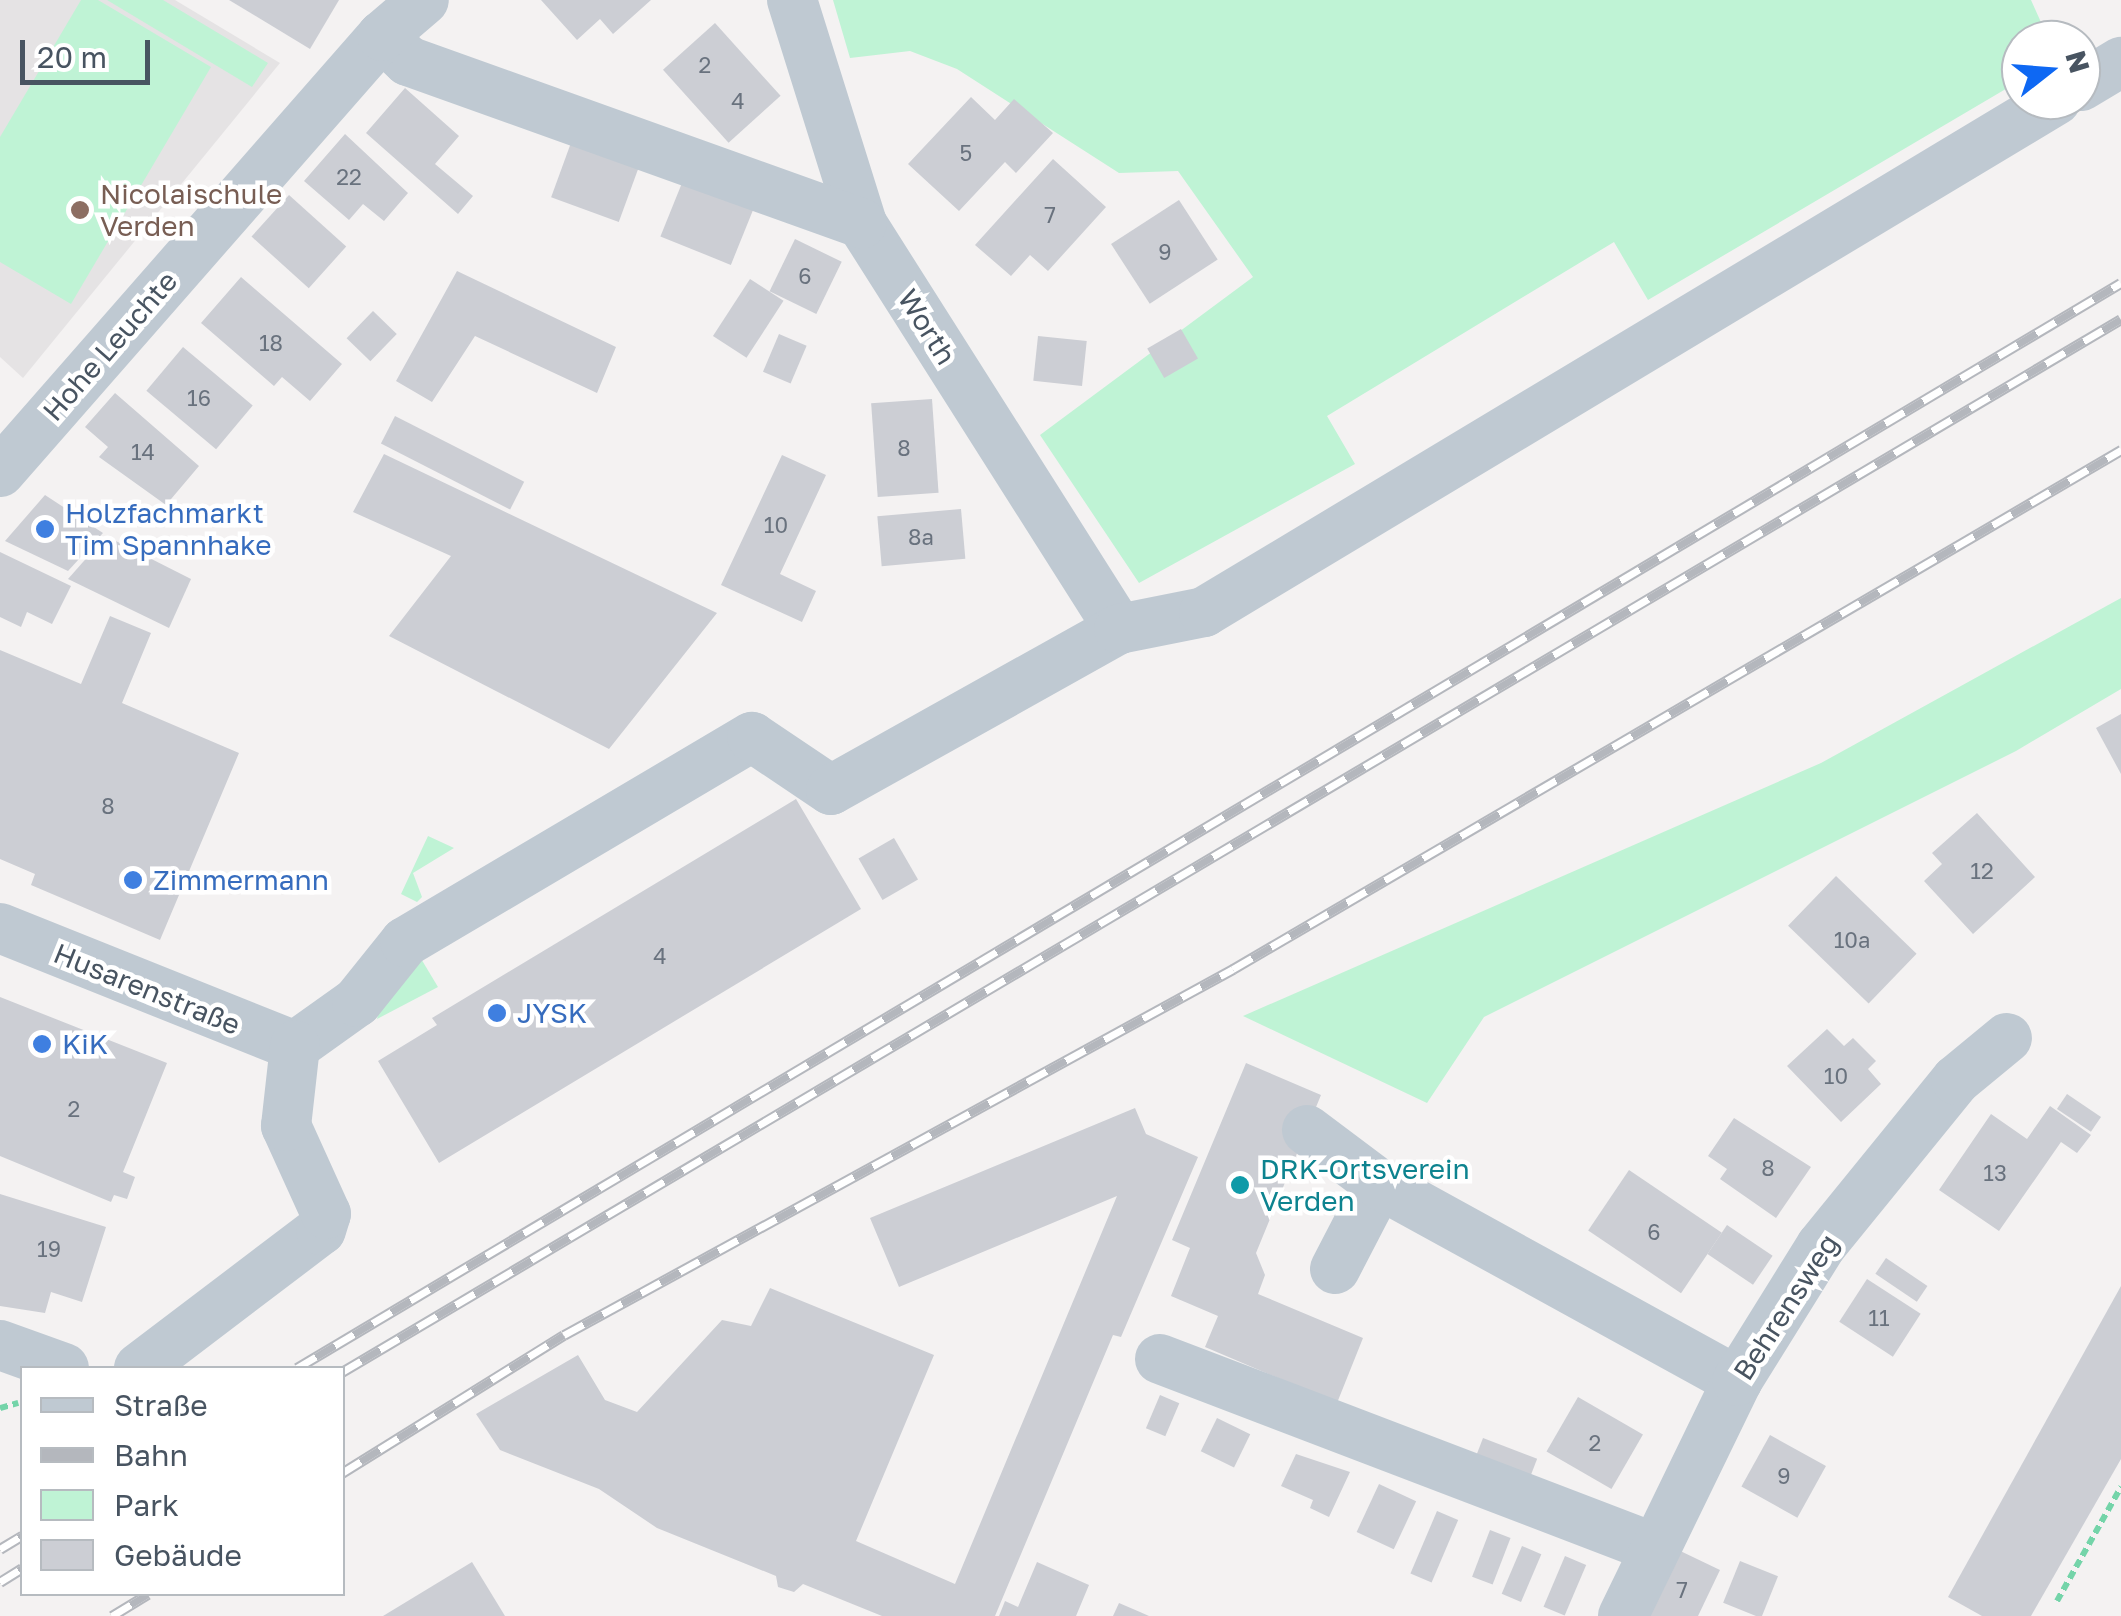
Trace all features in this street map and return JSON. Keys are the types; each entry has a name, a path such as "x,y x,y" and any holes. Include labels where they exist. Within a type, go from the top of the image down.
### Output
{"street":[{"name":"Worth","path":"792,0 862,224 1119,629"},
{"path":"404,11 408,61 862,224"},
{"name":"Hohe Leuchte","path":"0,472 404,11"},
{"path":"142,1366 321,1230 326,1214 286,1126 295,1046 357,1002 405,942 752,737 830,790 1119,629 1204,612 2023,120"},
{"name":"Husarenstraße","path":"0,928 295,1046"},
{"name":"Behrensweg","path":"1623,1616 1652,1547 1737,1381 1822,1246 1956,1080 2007,1038"},
{"path":"1307,1130 1379,1184 1737,1381"},
{"path":"1334,1268 1379,1184"},
{"path":"0,1345 58,1366"},
{"path":"1160,1359 1652,1547"}],"path":[{"path":"2057,1601 2121,1487"}],"shaded area":[{"name":"Nicolaischule Verden","path":"0,0 175,0 280,63 23,378 0,357"}],"green space":[{"path":"81,0 98,0 211,67 71,304 0,262 0,137"},
{"path":"107,0 163,0 268,63 252,87"},
{"path":"833,0 2031,0 2040,20 2001,20 2001,92 1648,300 1614,242 1327,416 1355,464 1139,583 1040,435 1253,277 1178,171 1119,173 957,69 910,51 850,58"},
{"path":"2121,598 2121,689 2016,751 1484,1017 1427,1103 1243,1016 1821,763"},
{"path":"428,836 454,848 413,873 422,897 417,902 401,894"},
{"path":"417,952 438,987 377,1019 381,1004"}],"building":[{"path":"229,0 339,0 310,49"},
{"path":"541,0 651,0 613,34 600,19 577,40"},
{"path":"715,23 781,96 729,143 663,70"},
{"path":"405,88 459,136 435,164 473,196 458,214 366,133"},
{"path":"971,97 995,120 1014,99 1053,133 1016,173 1005,162 959,211 908,164"},
{"path":"345,134 408,193 384,221 363,204 349,220 304,181"},
{"path":"572,140 640,165 619,222 551,197"},
{"path":"1053,159 1106,207 1048,271 1030,255 1011,276 975,245"},
{"path":"684,178 754,206 731,265 660,236"},
{"path":"289,195 346,247 309,288 252,237"},
{"path":"1179,200 1218,260 1150,304 1111,244"},
{"path":"795,239 842,262 816,314 770,291"},
{"path":"457,271 616,347 597,393 475,336 432,402 396,381"},
{"path":"241,277 342,364 310,401 282,377 274,386 201,323"},
{"path":"750,279 784,301 747,358 713,336"},
{"path":"373,311 397,334 370,361 347,338"},
{"path":"1181,329 1198,358 1164,378 1147,349"},
{"path":"779,334 807,346 791,383 763,372"},
{"path":"1038,336 1087,341 1082,386 1033,381"},
{"path":"183,347 253,405 216,449 146,391"},
{"path":"115,393 199,466 166,505 99,457 108,447 85,427"},
{"path":"932,399 939,493 878,497 871,403"},
{"path":"395,416 524,482 510,509 381,444"},
{"path":"384,454 717,613 609,749 389,636 451,556 353,512"},
{"path":"782,455 826,475 780,574 816,591 802,622 721,585"},
{"path":"45,495 103,533 68,571 5,541"},
{"path":"961,509 965,559 882,566 877,516"},
{"path":"106,536 191,579 169,628 68,579"},
{"path":"0,552 71,586 52,624 27,612 21,627 0,617"},
{"path":"110,616 151,633 122,703 239,753 160,940 31,885 35,874 0,859 0,650 81,684"},
{"path":"2121,714 2121,774 2096,728"},
{"path":"796,799 861,909 439,1163 378,1061 437,1025 432,1018"},
{"path":"1977,813 2035,877 1973,934 1924,881 1942,864 1932,853"},
{"path":"894,838 918,880 882,900 858,859"},
{"path":"1836,876 1917,954 1869,1003 1788,926"},
{"path":"0,997 167,1063 123,1172 135,1177 127,1199 114,1195 111,1202 0,1156"},
{"path":"1827,1029 1844,1046 1853,1038 1876,1061 1868,1069 1881,1084 1841,1122 1787,1066"},
{"name":"DRK-Ortsverein Verden","path":"1246,1063 1321,1095 1256,1253 1265,1275 1258,1294 1363,1338 1337,1403 1205,1347 1218,1316 1171,1296 1190,1248 1172,1240"},
{"path":"2067,1094 2101,1117 2091,1132 2057,1109"},
{"path":"2050,1106 2091,1135 2077,1153 2061,1142 1999,1231 1939,1190 1991,1114 2027,1139"},
{"path":"1135,1108 1146,1134 1198,1157 1121,1337 1113,1335 995,1616 882,1616 803,1584 794,1592 778,1587 776,1576 657,1528 599,1489 500,1450 476,1414 578,1355 605,1400 637,1412 722,1320 751,1326 770,1288 934,1355 856,1541 955,1584 1117,1196 899,1287 870,1218"},
{"path":"1734,1118 1811,1167 1776,1218 1720,1179 1727,1169 1708,1156"},
{"path":"1629,1170 1722,1233 1681,1293 1588,1231"},
{"path":"0,1194 106,1227 82,1302 51,1292 45,1313 0,1306"},
{"path":"1727,1225 1773,1256 1753,1285 1707,1254"},
{"path":"1886,1258 1927,1286 1917,1302 1875,1274"},
{"path":"1867,1279 1921,1314 1893,1357 1839,1322"},
{"path":"2121,1286 2121,1459 2031,1616 1982,1616 1948,1597"},
{"path":"1160,1395 1179,1403 1165,1436 1146,1428"},
{"path":"1578,1397 1643,1434 1611,1489 1546,1452"},
{"path":"1217,1418 1250,1434 1234,1467 1201,1451"},
{"path":"1770,1435 1826,1466 1797,1518 1741,1487"},
{"path":"1483,1438 1537,1459 1526,1488 1472,1467"},
{"path":"1296,1454 1350,1472 1329,1517 1310,1508 1313,1500 1281,1486"},
{"path":"1379,1484 1416,1501 1394,1549 1357,1532"},
{"path":"1437,1511 1458,1520 1432,1583 1410,1574"},
{"path":"1490,1530 1511,1538 1493,1585 1472,1577"},
{"path":"1522,1546 1541,1554 1521,1602 1502,1594"},
{"path":"1672,1547 1720,1570 1698,1616 1643,1616"},
{"path":"1565,1556 1586,1565 1565,1616 1544,1607"},
{"path":"1740,1561 1778,1576 1762,1616 1723,1603"},
{"path":"472,1562 505,1616 383,1616"},
{"path":"1037,1562 1089,1585 1076,1616 999,1616 1005,1601 1018,1607"},
{"path":"1119,1603 1140,1612 1149,1616 1113,1616"}],"railway":[{"path":"300,1366 2121,283"},
{"path":"345,1370 2121,319"},
{"path":"345,1471 564,1335 1233,969 2121,450"},
{"path":"0,1549 20,1537"},
{"path":"0,1582 20,1569"},
{"path":"112,1616 145,1596"}],"place":[{"name":"Nicolaischule Verden","path":"80,210"},
{"name":"Holzfachmarkt Tim Spannhake","path":"45,529"},
{"name":"Zimmermann","path":"133,880"},
{"name":"JYSK","path":"497,1013"},
{"name":"KiK","path":"42,1044"},
{"name":"DRK-Ortsverein Verden","path":"1240,1185"}]}
